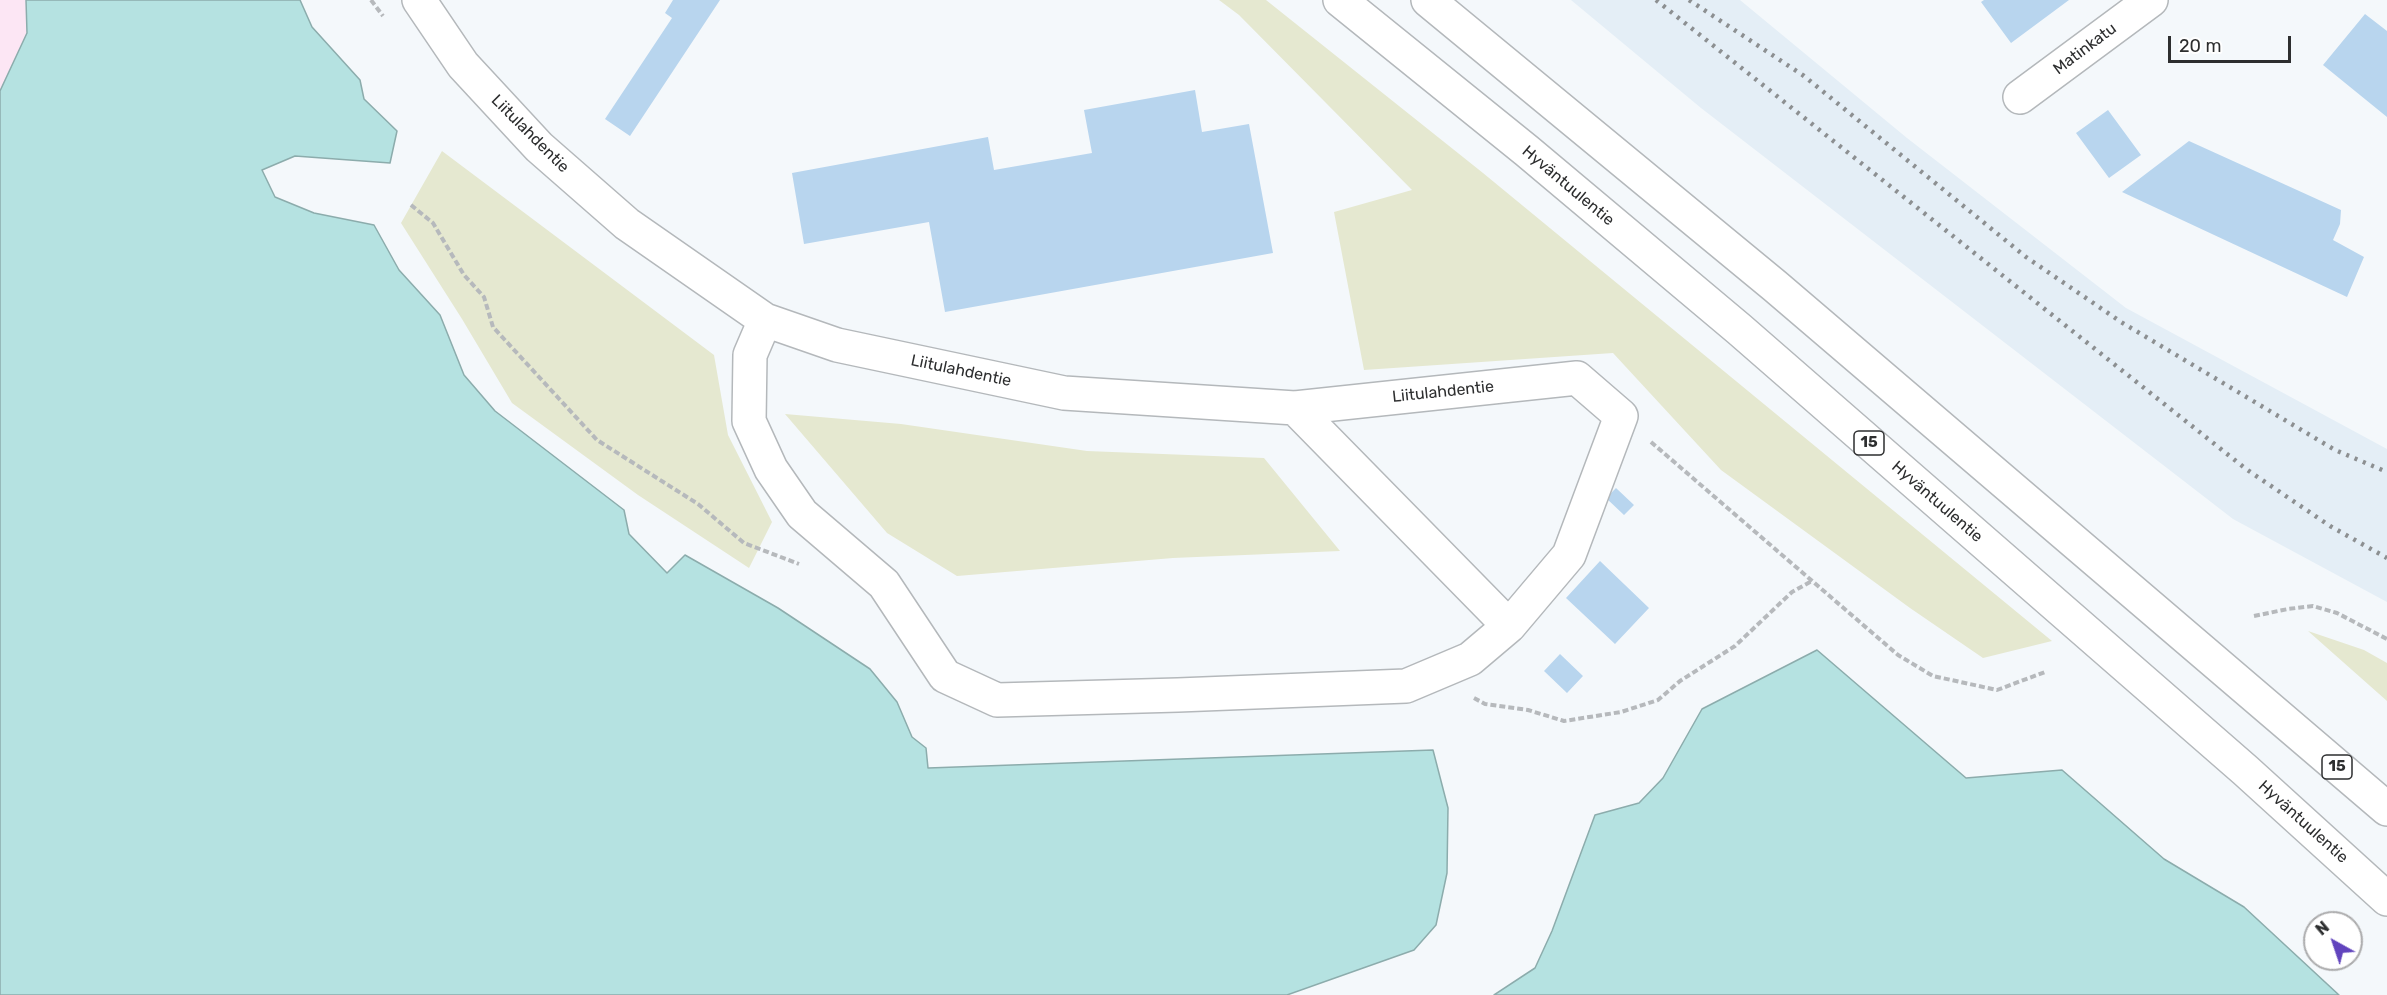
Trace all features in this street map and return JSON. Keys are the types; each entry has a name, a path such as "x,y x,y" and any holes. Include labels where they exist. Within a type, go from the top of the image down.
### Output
{"main road":[{"name":"Liitulahdentie","path":"419,0 463,65 539,147 627,224 765,320 837,345 1064,393 1295,408 1577,378 1621,416"},
{"name":"Hyväntuulentie","path":"1340,0 1527,151 1739,329 2245,770 2387,898"},
{"name":"15","path":"1428,0 1775,286 2387,809"},
{"name":"Matinkatu","path":"2020,97 2151,0"},
{"path":"765,320 750,355 749,421 771,469 802,514 884,584 945,676 996,700 1406,686 1470,659 1509,626 1569,555 1621,416"},
{"path":"1295,408 1509,626"},
{"path":"2287,724 2387,780"}],"path":[{"path":"411,205 433,223 464,275 484,297 493,327 597,440 698,504 744,543 806,567"},
{"path":"1621,416 1898,655 1933,676 1997,690 2045,672"},
{"path":"1429,676 1485,704 1528,710 1564,721 1621,712 1659,700 1680,681 1735,646 1792,592 1812,580"},
{"path":"2254,616 2313,606 2337,613 2387,639"}],"shaded area":[{"path":"0,0 26,0 27,33 0,91"},
{"path":"1571,0 1740,0 1907,138 2126,308 2387,449 2387,602 2233,519 1701,108"}],"green space":[{"path":"1219,0 1266,0 1483,173 2052,641 1983,658 1910,608 1721,470 1613,353 1364,370 1334,212 1412,190 1239,15"},
{"path":"442,151 714,355 728,435 772,522 749,568 638,495 512,403 401,223"},
{"path":"785,414 901,424 1087,451 1264,458 1340,551 1173,558 957,576 887,533"},
{"path":"2308,631 2364,650 2387,663 2387,701"}],"water":[{"path":"26,0 300,0 312,27 360,80 364,99 397,131 390,163 295,156 262,170 275,197 314,213 374,225 399,270 440,315 464,375 495,411 624,510 629,534 667,573 685,555 778,608 870,669 897,702 912,737 926,748 928,768 1433,750 1448,808 1447,873 1436,925 1414,950 1287,995 0,995 0,91 27,33"},
{"path":"1817,650 1966,778 2062,770 2164,859 2244,907 2303,962 2303,971 2313,971 2339,995 1494,995 1535,968 1552,931 1595,815 1639,803 1663,778 1702,709"}],"building":[{"path":"673,0 720,0 630,136 605,119 672,18 665,13"},
{"path":"1984,0 2069,0 2011,43 1981,2"},
{"path":"2365,14 2387,31 2387,117 2323,65"},
{"path":"1195,90 1202,132 1249,124 1273,253 945,312 929,222 804,244 792,173 988,137 994,170 1092,153 1084,110"},
{"path":"2108,110 2141,155 2109,178 2076,133"},
{"path":"2189,141 2341,210 2340,224 2333,240 2364,257 2347,297 2122,192"},
{"path":"1616,488 1634,505 1624,515 1606,498"},
{"path":"1600,561 1649,608 1615,644 1566,598"},
{"path":"1560,654 1583,676 1567,693 1544,671"}],"railway":[{"path":"1656,0 2246,469 2330,526 2387,558"},
{"path":"1689,0 1804,76 2026,257 2121,322 2335,450 2387,472"}]}
